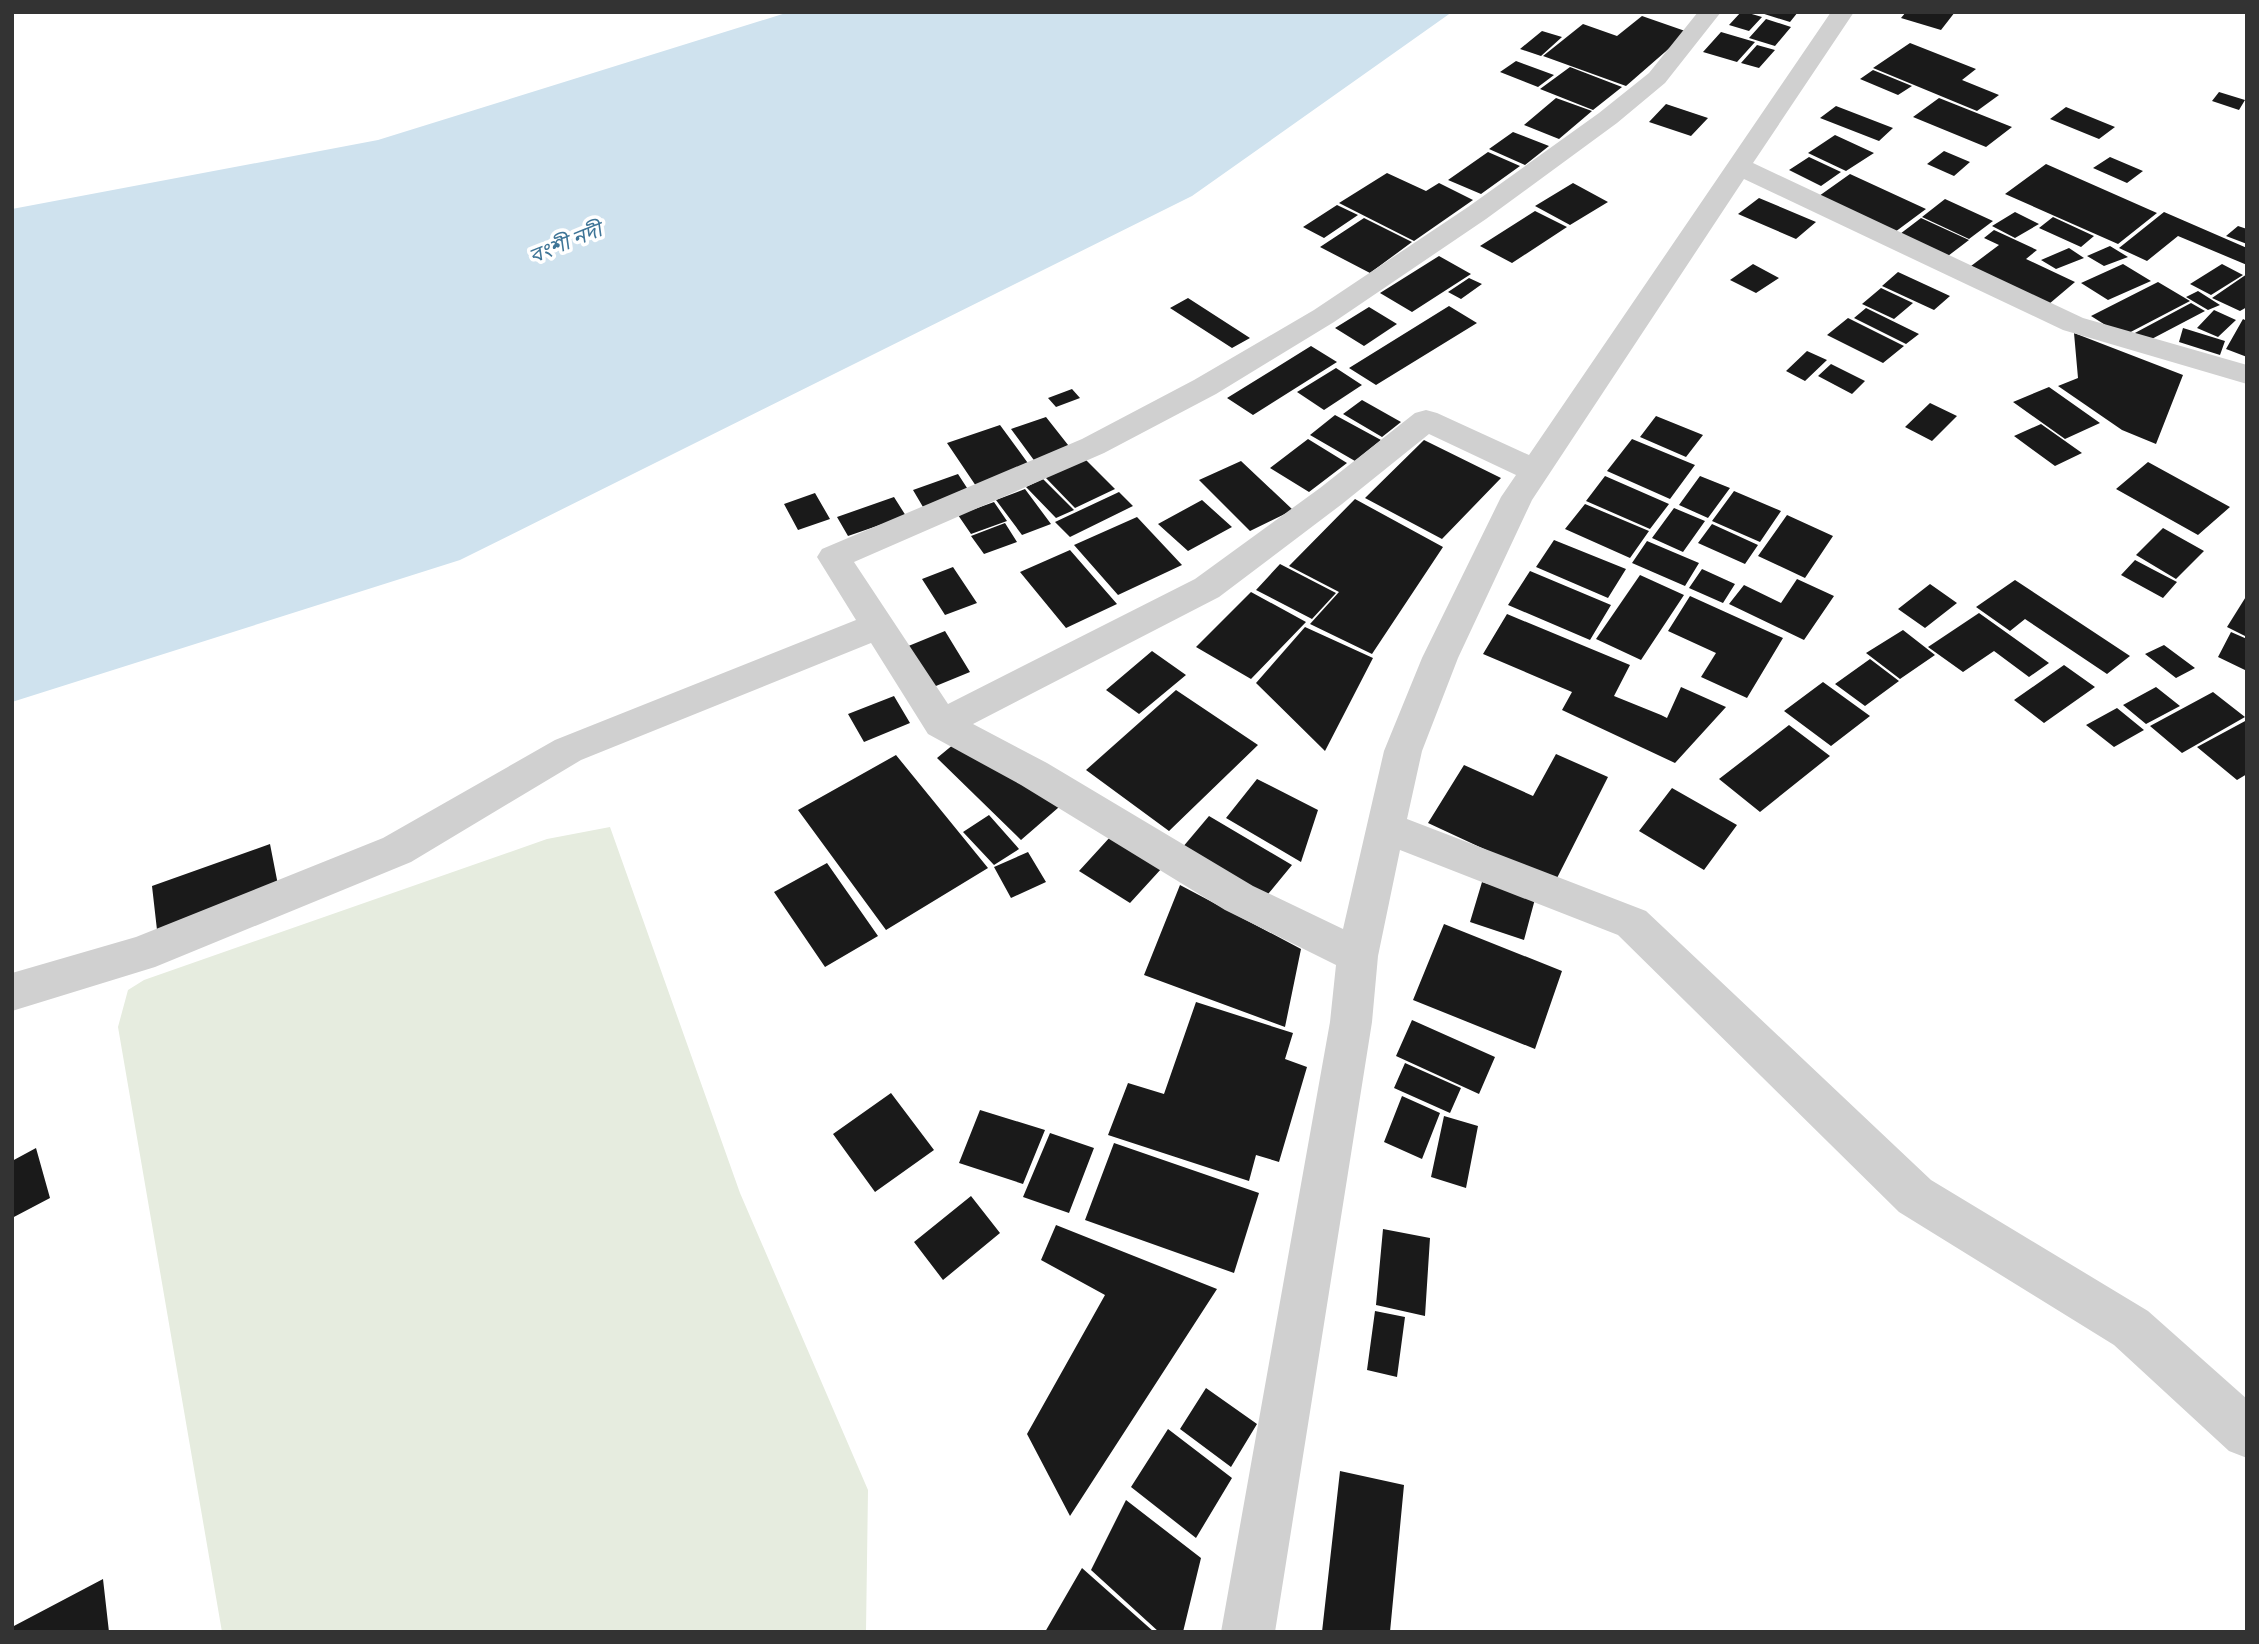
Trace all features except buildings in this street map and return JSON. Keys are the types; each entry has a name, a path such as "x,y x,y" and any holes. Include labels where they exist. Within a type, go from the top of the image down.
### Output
{"street":[{"path":"1357,956 1239,898 1034,774 941,724 834,556 1093,446 1205,387 1324,316 1478,213 1608,118 1657,78 1710,12"},
{"path":"1248,1632 1351,1022 1357,956 1404,751 1440,658 1517,498 1843,12"},
{"path":"1738,166 2073,324 2247,375"},
{"path":"941,724 1207,588 1331,496 1426,420 1535,471"},
{"path":"12,992 140,954 397,850 568,750 877,626"},
{"path":"1387,828 1632,923 1916,1196 2131,1328 2247,1433"}],"shaded area":[{"path":"610,827 740,1193 868,1490 866,1632 222,1632 118,1027 128,990 144,980 547,839"}],"water":[{"name":"বংশী নদী","path":"789,12 1452,12 1192,196 460,560 12,702 12,209 378,140"}]}
